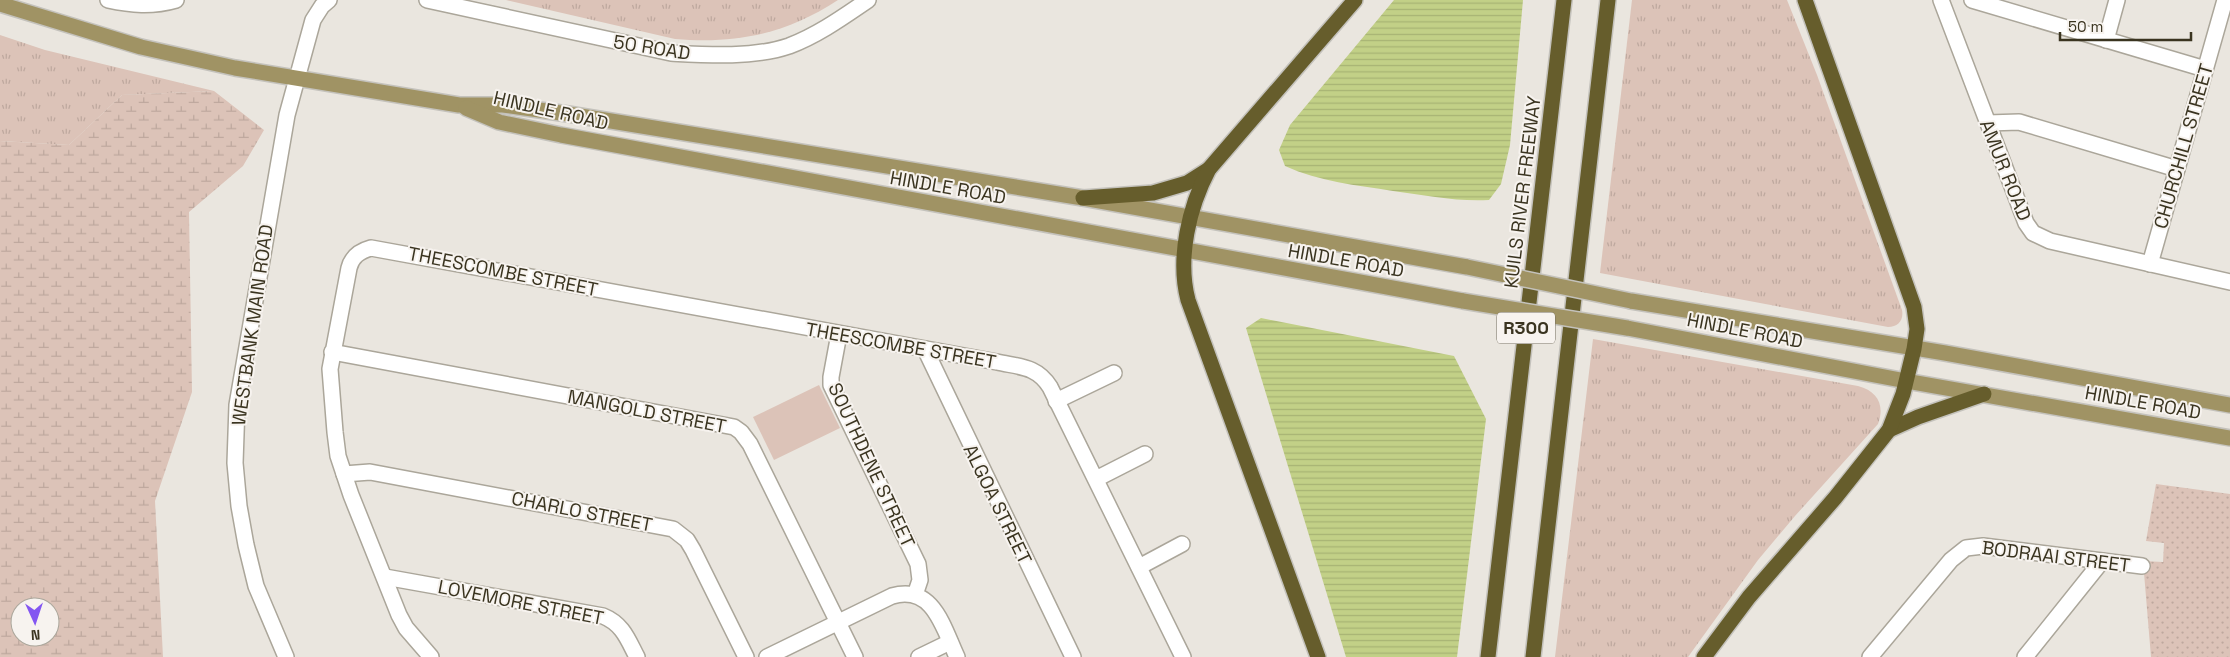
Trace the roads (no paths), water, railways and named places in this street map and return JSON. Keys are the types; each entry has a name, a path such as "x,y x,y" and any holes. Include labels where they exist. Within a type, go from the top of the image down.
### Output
{"highway":[{"path":"1318,657 1188,300 1183,278 1185,251 1191,219 1198,190 1209,169 1355,0"},
{"name":"KUILS RIVER FREEWAY","path":"1488,657 1564,0"},
{"name":"R300","path":"1533,657 1608,0"},
{"path":"1704,657 1749,597 1835,498 1889,430 1906,381 1914,349 1917,329 1914,307 1805,0"},
{"path":"1083,198 1153,193 1187,183 1209,169"},
{"path":"1889,430 1918,417 1984,394"}],"main road":[{"name":"HINDLE ROAD","path":"0,4 165,53 297,78 459,105 503,105 568,114 1083,198 1191,219 1467,267 1631,301 2230,405"},
{"name":"HINDLE ROAD","path":"459,105 499,122 543,131 1185,251 1462,301 1627,328 1906,381 2230,438"}],"street":[{"path":"108,0 142,5 160,4 176,0"},
{"path":"297,78 314,20 322,6 329,0"},
{"name":"50 ROAD","path":"427,0 662,51 712,56 742,54 788,46 826,28 868,0"},
{"name":"AMUR ROAD","path":"1941,0 2026,223 2033,233 2050,241 2230,282"},
{"path":"1972,0 2005,5 2106,40 2205,69"},
{"path":"2106,40 2117,0"},
{"name":"CHURCHILL STREET","path":"2150,264 2225,0"},
{"name":"WESTBANK MAIN ROAD","path":"286,657 270,624 256,586 238,506 235,463 237,405 242,373 287,115 297,78"},
{"path":"1988,123 2019,122 2177,169"},
{"name":"THEESCOMBE STREET","path":"431,657 406,628 338,456 330,377 332,352 351,262 359,252 372,248 1028,368 1040,373 1045,379 1096,479 1182,657"},
{"name":"SOUTHDENE STREET","path":"839,334 831,385 918,564 920,580 915,595"},
{"name":"ALGOA STREET","path":"925,349 1073,657"},
{"name":"MANGOLD STREET","path":"332,352 734,427 741,432 750,444 855,657"},
{"path":"1056,401 1114,373"},
{"path":"1096,479 1145,454"},
{"name":"CHARLO STREET","path":"344,474 370,472 673,529 687,540 693,550 746,657"},
{"path":"1139,567 1182,544"},
{"name":"BODRAAI STREET","path":"1870,657 1951,560 1966,548 1983,546 2142,566"},
{"path":"2025,657 2102,561"},
{"name":"LOVEMORE STREET","path":"385,577 603,616 621,627 637,657"},
{"path":"767,657 892,596 907,593 915,595 932,606 957,657"},
{"path":"919,657 950,642"}]}
